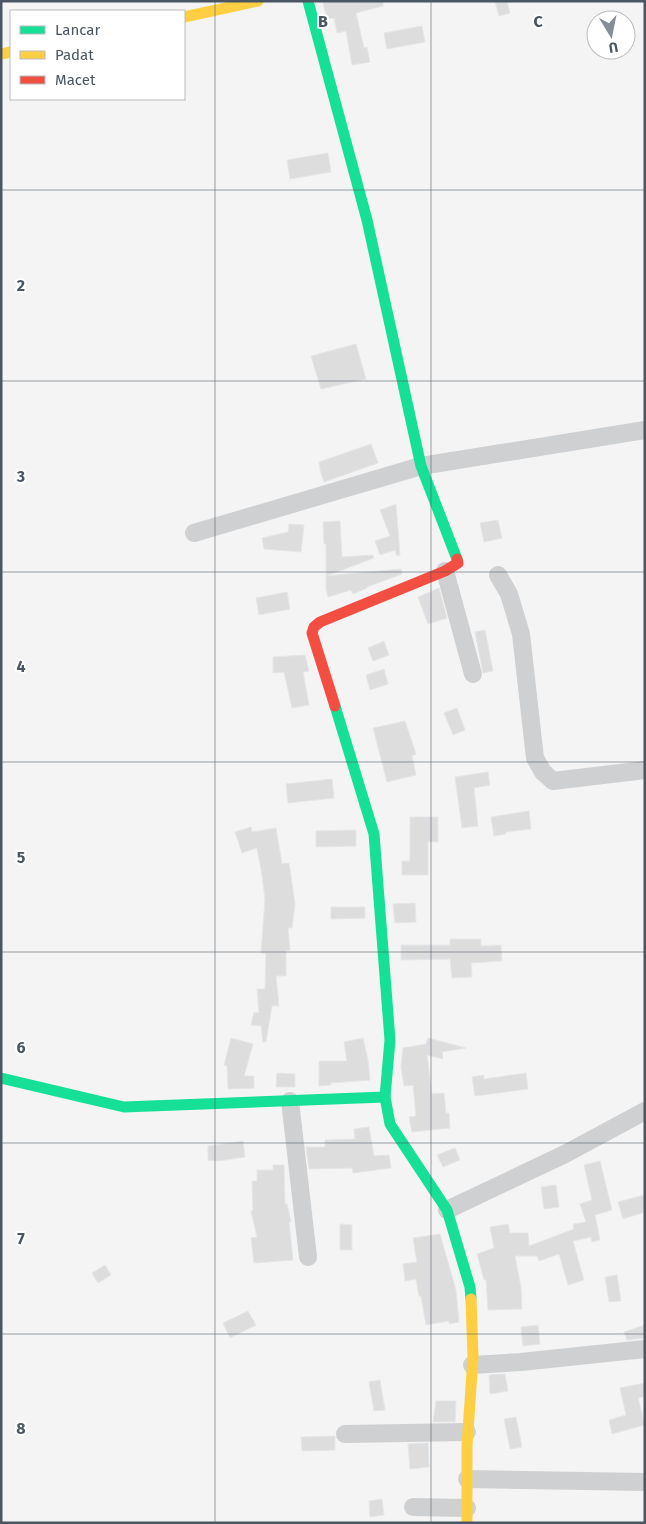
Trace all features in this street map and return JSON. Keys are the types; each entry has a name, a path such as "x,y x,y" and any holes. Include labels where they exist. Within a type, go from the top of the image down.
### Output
{"street":[{"path":"185,17 258,1"},
{"path":"308,1 367,220 421,466 458,562 445,571 320,622 314,627 312,633 374,834 390,1040 385,1097 390,1124 447,1210 470,1287 474,1319 468,1432 467,1516 413,1507"},
{"path":"194,534 421,466 645,430"},
{"path":"445,571 473,674"},
{"path":"498,575 509,594 521,634 535,758 543,772 553,781 645,770"},
{"path":"1,1078 124,1107 385,1097"},
{"path":"290,1101 308,1257"},
{"path":"447,1210 565,1154 645,1111"},
{"path":"472,1365 521,1362 645,1349"},
{"path":"345,1434 468,1432"},
{"path":"467,1479 645,1482"}],"building":[{"path":"334,1 383,1 383,6 356,13 364,48 367,47 370,62 352,65 346,31 337,33 334,18 327,19 323,3"},
{"path":"495,1 507,1 510,13 499,16"},
{"path":"422,26 425,42 387,49 384,33"},
{"path":"328,153 331,172 290,179 287,160"},
{"path":"356,344 366,379 321,389 311,356"},
{"path":"371,444 378,463 324,482 319,462"},
{"path":"396,504 400,555 397,556 395,550 380,555 375,541 390,536 380,510"},
{"path":"498,520 502,538 484,542 480,523"},
{"path":"340,521 342,557 373,555 374,558 326,576 326,544 324,544 323,522"},
{"path":"289,524 304,525 301,552 264,549 262,538 288,532"},
{"path":"401,569 402,574 353,594 351,590 328,597 326,576"},
{"path":"439,588 447,618 428,624 418,597"},
{"path":"287,592 290,609 259,615 256,598"},
{"path":"485,630 493,671 483,673 475,632"},
{"path":"384,641 389,655 373,661 368,648"},
{"path":"305,655 309,671 303,672 309,705 292,708 284,672 273,673 273,657"},
{"path":"384,669 388,684 370,690 366,675"},
{"path":"457,708 465,730 453,735 444,713"},
{"path":"405,721 416,754 412,756 416,775 387,782 373,728"},
{"path":"488,772 490,785 474,788 478,826 462,828 455,777"},
{"path":"332,779 334,798 288,803 286,784"},
{"path":"529,811 531,829 506,832 506,834 494,836 491,817"},
{"path":"410,817 438,817 438,842 428,842 428,875 402,875 402,861 410,861"},
{"path":"251,827 252,832 276,828 282,864 289,863 295,904 292,928 288,928 290,950 286,951 286,976 276,976 279,1006 272,1006 266,1042 263,1042 261,1026 251,1025 254,1012 259,1013 257,989 265,989 266,953 261,953 265,900 262,875 257,848 242,853 235,832"},
{"path":"356,830 356,846 316,847 316,831"},
{"path":"415,903 416,922 395,923 393,904"},
{"path":"331,907 365,907 365,918 331,919"},
{"path":"450,939 481,939 481,946 501,945 502,961 471,963 472,977 452,978 450,959 401,960 401,945 450,945"},
{"path":"231,1038 253,1044 244,1076 254,1076 254,1088 228,1089 227,1066 224,1065"},
{"path":"363,1038 370,1080 331,1083 331,1085 319,1086 319,1061 347,1061 344,1042"},
{"path":"428,1038 466,1048 442,1052 443,1059 427,1055 432,1094 444,1093 446,1113 449,1113 450,1128 412,1132 409,1117 416,1116 413,1085 404,1086 401,1067 403,1048 426,1044"},
{"path":"277,1073 295,1074 295,1087 276,1087"},
{"path":"526,1073 528,1089 475,1096 472,1077 484,1075 484,1079"},
{"path":"369,1127 374,1156 389,1155 391,1168 353,1173 352,1168 309,1169 306,1147 325,1147 325,1140 355,1139 354,1129"},
{"path":"243,1141 245,1157 219,1161 208,1160 208,1146"},
{"path":"455,1148 460,1160 443,1167 437,1155"},
{"path":"600,1161 612,1210 595,1215 600,1240 592,1242 591,1237 573,1241 584,1280 568,1285 559,1254 539,1261 537,1256 515,1256 521,1287 522,1309 488,1310 486,1280 484,1280 477,1254 494,1248 490,1227 508,1224 510,1233 528,1233 529,1246 574,1229 573,1224 586,1222 580,1204 592,1200 584,1165"},
{"path":"273,1165 284,1165 285,1204 287,1204 291,1222 289,1222 293,1260 254,1263 251,1238 257,1237 251,1211 253,1211 252,1181 257,1181 257,1170 273,1170"},
{"path":"556,1185 559,1207 544,1209 541,1187"},
{"path":"645,1195 645,1212 623,1219 618,1202"},
{"path":"340,1224 352,1225 352,1250 340,1250"},
{"path":"440,1234 456,1290 459,1322 449,1324 449,1321 426,1325 416,1279 405,1281 403,1264 417,1262 413,1238"},
{"path":"105,1265 111,1275 98,1283 92,1273"},
{"path":"617,1275 621,1301 609,1302 605,1277"},
{"path":"248,1311 256,1325 230,1338 223,1323"},
{"path":"538,1325 540,1344 523,1346 521,1327"},
{"path":"645,1325 645,1338 627,1340 624,1332"},
{"path":"505,1374 508,1391 490,1394 489,1375"},
{"path":"380,1380 385,1410 374,1411 369,1382"},
{"path":"645,1383 645,1396 638,1398 645,1425 612,1434 609,1420 626,1415 620,1388"},
{"path":"436,1401 456,1401 455,1422 433,1422"},
{"path":"516,1417 522,1447 510,1449 504,1419"},
{"path":"335,1436 335,1450 302,1451 301,1437"},
{"path":"428,1443 429,1467 410,1469 408,1444"},
{"path":"382,1499 384,1515 370,1517 369,1501"}],"traffic: fast":[{"path":"308,1 367,220 421,466 457,559"},
{"path":"335,706 374,834 390,1040 385,1097 390,1124 447,1210 470,1287 471,1299"},
{"path":"1,1078 124,1107 385,1097"}],"traffic: slow":[{"path":"185,17 258,1"},
{"path":"1,54 10,52"},
{"path":"467,1523 467,1446 473,1357 471,1299"}],"traffic: jam":[{"path":"335,706 312,633 314,627 320,622 445,571 458,563 457,559"}]}
